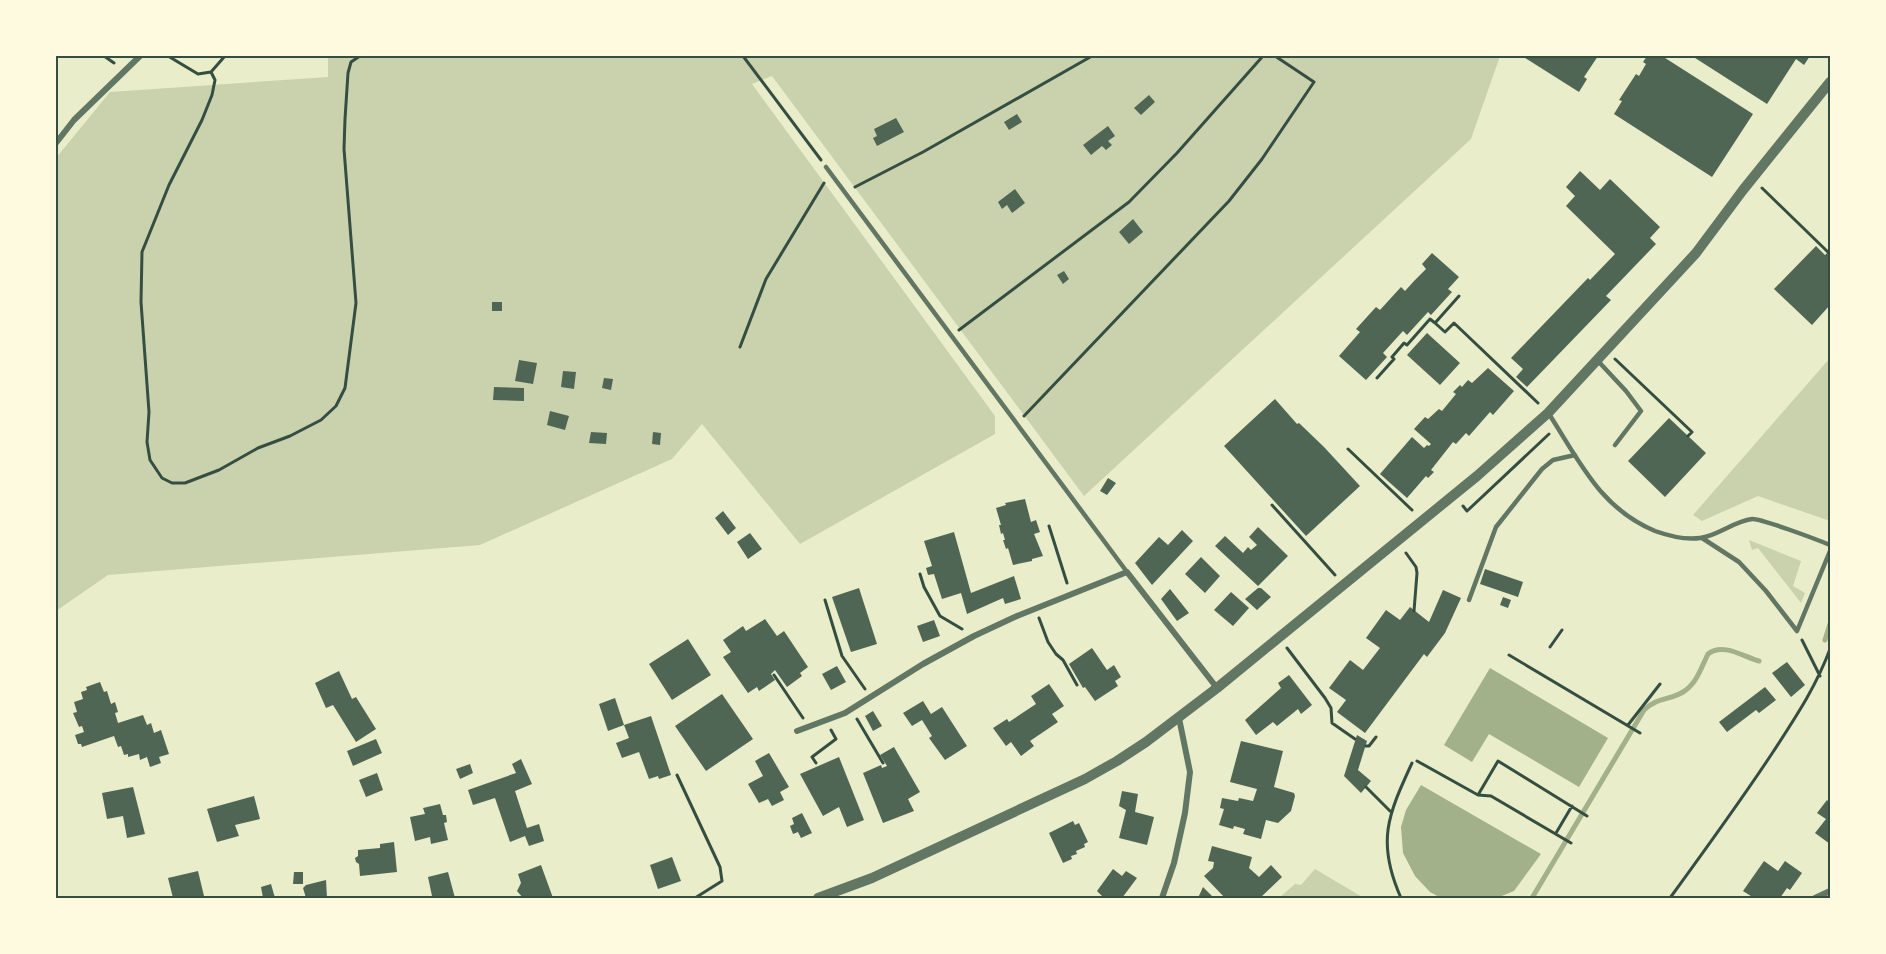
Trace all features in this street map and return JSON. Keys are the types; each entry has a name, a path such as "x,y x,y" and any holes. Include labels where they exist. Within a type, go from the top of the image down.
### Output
{"street":[{"path":"56,143 74,120 140,56"},
{"path":"818,898 872,878 1085,779 1117,761 1179,718 1217,688 1508,450 1548,413 1696,254 1752,178 1830,82"},
{"path":"797,731 852,709 923,664 974,636 1035,608 1127,572 1217,688"},
{"path":"1162,898 1174,862 1185,813 1190,772 1179,718"},
{"path":"1815,898 1830,891"}],"lane":[{"path":"826,167 1127,572"},
{"path":"1598,361 1641,411 1615,445"},
{"path":"1548,413 1597,489 1615,508 1641,525 1666,535 1702,538 1753,519 1830,545"},
{"path":"1469,600 1496,527 1542,469 1553,460 1575,455"},
{"path":"1702,538 1739,562 1766,591 1797,631 1830,551"}],"path":[{"path":"168,56 198,74 211,72 225,56"},
{"path":"211,72 215,80 212,95 169,185 142,252 141,302 149,412 147,442 150,460 162,478 172,483 185,483 219,470 258,448 290,436 321,420 336,406 345,388 349,343 356,303 344,148 345,118 348,73 351,62 360,56"},
{"path":"743,56 826,167"},
{"path":"833,177 853,188 923,152 1092,56"},
{"path":"950,334 960,330 1130,202 1263,56"},
{"path":"1016,422 1030,411 1198,235 1229,201 1262,159 1314,82 1275,56"},
{"path":"1752,178 1830,254"},
{"path":"740,347 766,279 827,179"},
{"path":"1435,323 1459,296"},
{"path":"1377,378 1394,359 1392,357 1404,343 1407,345 1430,319 1445,332 1454,323 1537,402"},
{"path":"1607,351 1692,432 1688,436"},
{"path":"1463,506 1467,511 1557,426"},
{"path":"1348,449 1423,520"},
{"path":"1272,505 1344,585"},
{"path":"1049,526 1070,594"},
{"path":"1405,553 1416,567 1417,573 1414,611"},
{"path":"920,574 924,587 940,616 974,636"},
{"path":"825,600 842,656 871,697"},
{"path":"1035,608 1048,642 1063,660 1077,685"},
{"path":"1550,647 1562,630"},
{"path":"1797,631 1820,676"},
{"path":"1670,898 1753,782 1810,696 1830,649"},
{"path":"1509,655 1640,733"},
{"path":"1295,658 1331,708 1332,723 1355,739"},
{"path":"774,675 809,727"},
{"path":"1629,727 1660,684"},
{"path":"852,709 883,763"},
{"path":"816,763 812,757 836,739 826,721"},
{"path":"1366,746 1369,746 1376,737"},
{"path":"1418,761 1478,795 1491,796 1571,843"},
{"path":"1478,795 1498,761 1587,816"},
{"path":"1401,898 1390,867 1387,846 1390,812 1412,762"},
{"path":"677,775 720,867 722,881 695,898"},
{"path":"1366,787 1390,812"},
{"path":"1556,834 1572,806"}],"shaded area":[{"path":"328,56 1500,56 1471,139 1084,496 772,76 752,84 995,416 995,434 800,544 702,424 672,459 480,545 108,575 56,611 56,158 110,92 328,77"},
{"path":"1830,358 1830,521 1758,496 1702,521 1693,515"},
{"path":"1749,540 1801,561 1793,586 1805,593 1801,603 1758,548 1752,550"},
{"path":"1490,668 1608,738 1579,787 1489,734 1472,762 1444,745"},
{"path":"1421,785 1541,854 1514,891 1497,898 1441,898 1430,892 1415,876 1403,853 1401,827 1406,810"},
{"path":"1315,869 1364,898 1279,898 1295,884 1301,885"}],"building":[{"path":"1522,56 1598,56 1584,77 1587,79 1579,92"},
{"path":"1647,56 1662,56 1753,114 1712,177 1614,114 1622,101 1619,100 1636,74 1639,76 1646,64 1643,62"},
{"path":"1692,56 1810,56 1804,65 1796,59 1767,104"},
{"path":"1149,95 1155,102 1141,115 1134,108"},
{"path":"1017,114 1022,122 1009,130 1004,122"},
{"path":"896,118 904,132 877,146 873,138 877,136 874,129"},
{"path":"1108,126 1115,136 1108,141 1112,145 1106,150 1102,146 1091,155 1083,145"},
{"path":"1580,171 1600,190 1610,179 1660,227 1650,238 1656,244 1606,296 1611,300 1527,387 1516,377 1523,369 1511,358 1588,278 1590,280 1615,254 1566,206 1575,196 1566,187"},
{"path":"1015,189 1025,203 1012,213 1007,205 1002,209 998,202"},
{"path":"1133,219 1143,232 1129,244 1119,232"},
{"path":"1816,246 1825,255 1830,250 1830,305 1812,325 1774,289"},
{"path":"1432,253 1459,277 1448,289 1452,292 1431,315 1428,312 1407,335 1403,331 1383,353 1387,357 1366,380 1339,356 1360,332 1356,329 1376,307 1380,310 1401,287 1405,291 1426,269 1422,264"},
{"path":"1064,271 1069,279 1063,284 1057,275"},
{"path":"492,302 502,302 502,311 492,311"},
{"path":"1427,333 1460,363 1440,385 1407,355"},
{"path":"519,360 537,363 533,384 515,381"},
{"path":"1488,368 1514,391 1493,415 1490,412 1469,436 1466,433 1456,444 1453,442 1431,470 1434,472 1428,478 1426,476 1407,498 1380,474 1412,437 1424,448 1429,446 1431,444 1414,429 1425,417 1428,419 1439,409 1442,411 1456,394 1453,392 1460,385 1462,387 1468,380 1472,383"},
{"path":"563,371 576,372 574,389 561,387"},
{"path":"604,378 613,379 611,390 602,388"},
{"path":"494,387 524,388 524,401 493,400"},
{"path":"1275,399 1360,486 1306,536 1224,446"},
{"path":"550,411 569,416 565,430 547,425"},
{"path":"1669,418 1706,453 1665,497 1628,461"},
{"path":"591,432 607,433 606,444 589,443"},
{"path":"653,432 661,433 660,445 652,444"},
{"path":"1108,478 1116,483 1107,495 1100,491"},
{"path":"1025,499 1031,522 1036,520 1040,532 1034,534 1043,556 1013,565 1003,540 1005,540 1003,533 1001,534 996,508 1006,505 1005,503"},
{"path":"723,511 736,528 728,535 715,518"},
{"path":"1258,527 1288,556 1258,586 1215,546 1225,536 1243,553 1248,547 1251,550 1257,545 1249,537"},
{"path":"1182,530 1193,541 1152,585 1135,563 1159,537 1168,545"},
{"path":"954,532 971,593 1014,576 1021,599 1005,604 1003,598 967,614 961,593 942,599 934,574 928,575 926,568 932,566 924,541"},
{"path":"750,533 762,549 748,559 737,542"},
{"path":"1201,557 1220,576 1205,593 1185,574"},
{"path":"1485,569 1523,582 1518,597 1480,584"},
{"path":"859,588 877,644 851,652 832,597"},
{"path":"1258,588 1271,597 1257,610 1245,599"},
{"path":"1170,589 1189,613 1177,621 1161,599"},
{"path":"1443,590 1461,598 1445,633 1427,657 1424,654 1365,733 1337,712 1346,700 1329,688 1350,660 1363,670 1380,648 1366,638 1386,610 1400,620 1410,607 1429,622"},
{"path":"1231,592 1249,608 1233,626 1214,610"},
{"path":"1503,597 1511,600 1508,608 1500,605"},
{"path":"765,619 777,636 784,631 808,667 800,673 802,676 787,687 775,670 771,674 775,680 759,691 757,687 748,693 723,657 731,652 723,640 743,626 746,631"},
{"path":"934,620 940,636 923,642 917,626"},
{"path":"688,639 711,675 672,700 649,664"},
{"path":"1092,648 1107,670 1114,665 1121,677 1115,681 1118,686 1095,701 1085,687 1083,688 1069,664"},
{"path":"1787,662 1805,685 1791,697 1772,673"},
{"path":"837,666 846,682 831,690 822,674"},
{"path":"339,671 352,699 356,697 376,729 356,742 333,705 326,708 315,683"},
{"path":"1289,675 1312,705 1301,714 1298,709 1277,726 1273,722 1256,735 1245,720 1281,688 1278,683"},
{"path":"100,682 104,692 107,691 111,704 115,702 118,723 143,715 147,725 151,723 154,733 161,730 169,754 159,757 161,763 150,767 147,757 140,760 139,754 128,757 128,754 124,755 114,736 82,747 78,744 75,735 84,732 82,726 79,727 73,713 77,712 74,702 83,699 81,692 87,690 86,687"},
{"path":"1049,684 1064,706 1052,714 1058,722 1030,741 1034,746 1021,756 1011,742 1006,746 993,728 1007,719 1009,722 1036,704 1031,696"},
{"path":"1765,687 1776,700 1759,713 1756,710 1727,732 1719,722"},
{"path":"722,694 753,739 706,771 675,726"},
{"path":"615,698 624,725 608,731 599,704"},
{"path":"923,701 931,714 942,707 967,746 945,760 929,738 932,736 922,720 912,726 903,713"},
{"path":"873,711 882,726 873,731 865,716"},
{"path":"651,716 671,775 659,779 658,776 649,779 639,752 622,758 616,743 629,738 624,725"},
{"path":"1357,735 1367,741 1358,770 1371,781 1361,793 1344,776"},
{"path":"376,739 382,753 353,766 347,751"},
{"path":"1241,741 1283,751 1274,787 1294,793 1295,796 1291,811 1278,823 1266,820 1261,839 1243,834 1245,829 1234,826 1233,829 1219,825 1224,809 1220,808 1222,798 1253,801 1257,789 1230,782"},
{"path":"894,747 920,792 908,799 914,811 883,823 863,773 881,765 882,768 887,766 880,755"},
{"path":"769,753 789,787 780,792 784,800 772,806 768,799 759,803 748,784 763,776 755,761"},
{"path":"839,757 864,820 847,827 839,807 823,816 800,774"},
{"path":"521,759 532,784 515,791 527,828 539,824 544,841 529,846 525,836 510,842 495,798 473,805 468,790 516,773 512,764"},
{"path":"470,764 473,773 460,779 456,769"},
{"path":"377,773 383,790 366,797 359,780"},
{"path":"133,787 145,834 127,838 123,816 107,819 102,793"},
{"path":"1122,791 1138,794 1135,812 1154,817 1147,845 1119,838 1126,810 1119,806"},
{"path":"254,796 260,819 235,825 239,836 217,842 207,809"},
{"path":"1827,800 1830,803 1830,844 1815,833 1826,819 1817,813"},
{"path":"440,804 443,815 446,815 447,822 444,823 448,840 431,844 430,837 415,841 410,817 425,814 423,808"},
{"path":"802,813 812,833 801,838 798,832 793,834 790,826 794,824 792,818"},
{"path":"1073,821 1075,825 1079,823 1088,842 1084,844 1085,847 1076,851 1077,854 1071,856 1072,859 1063,863 1049,833"},
{"path":"394,842 397,872 360,876 359,864 355,858 358,856 358,850 380,848 380,844"},
{"path":"1212,846 1252,857 1249,868 1259,877 1271,865 1282,877 1260,898 1225,898 1204,876 1213,868 1214,862 1208,861"},
{"path":"672,857 681,881 658,889 650,865"},
{"path":"1764,861 1778,871 1785,861 1802,873 1790,890 1787,888 1780,898 1754,898 1743,891"},
{"path":"541,865 553,898 523,898 517,891 521,883 518,874"},
{"path":"1113,869 1122,876 1126,871 1137,878 1122,898 1104,898 1097,891"},
{"path":"198,871 204,896 173,898 168,878"},
{"path":"294,872 303,872 303,884 293,884"},
{"path":"448,872 455,898 427,898 432,896 428,877"},
{"path":"326,880 327,898 306,898 303,888 306,885"},
{"path":"271,884 275,898 263,898 261,887"},
{"path":"1203,887 1214,898 1198,898"}],"waterway":[{"path":"1825,640 1830,624"},
{"path":"1532,898 1644,710 1690,687 1708,654 1714,651 1727,650 1759,661"}]}
